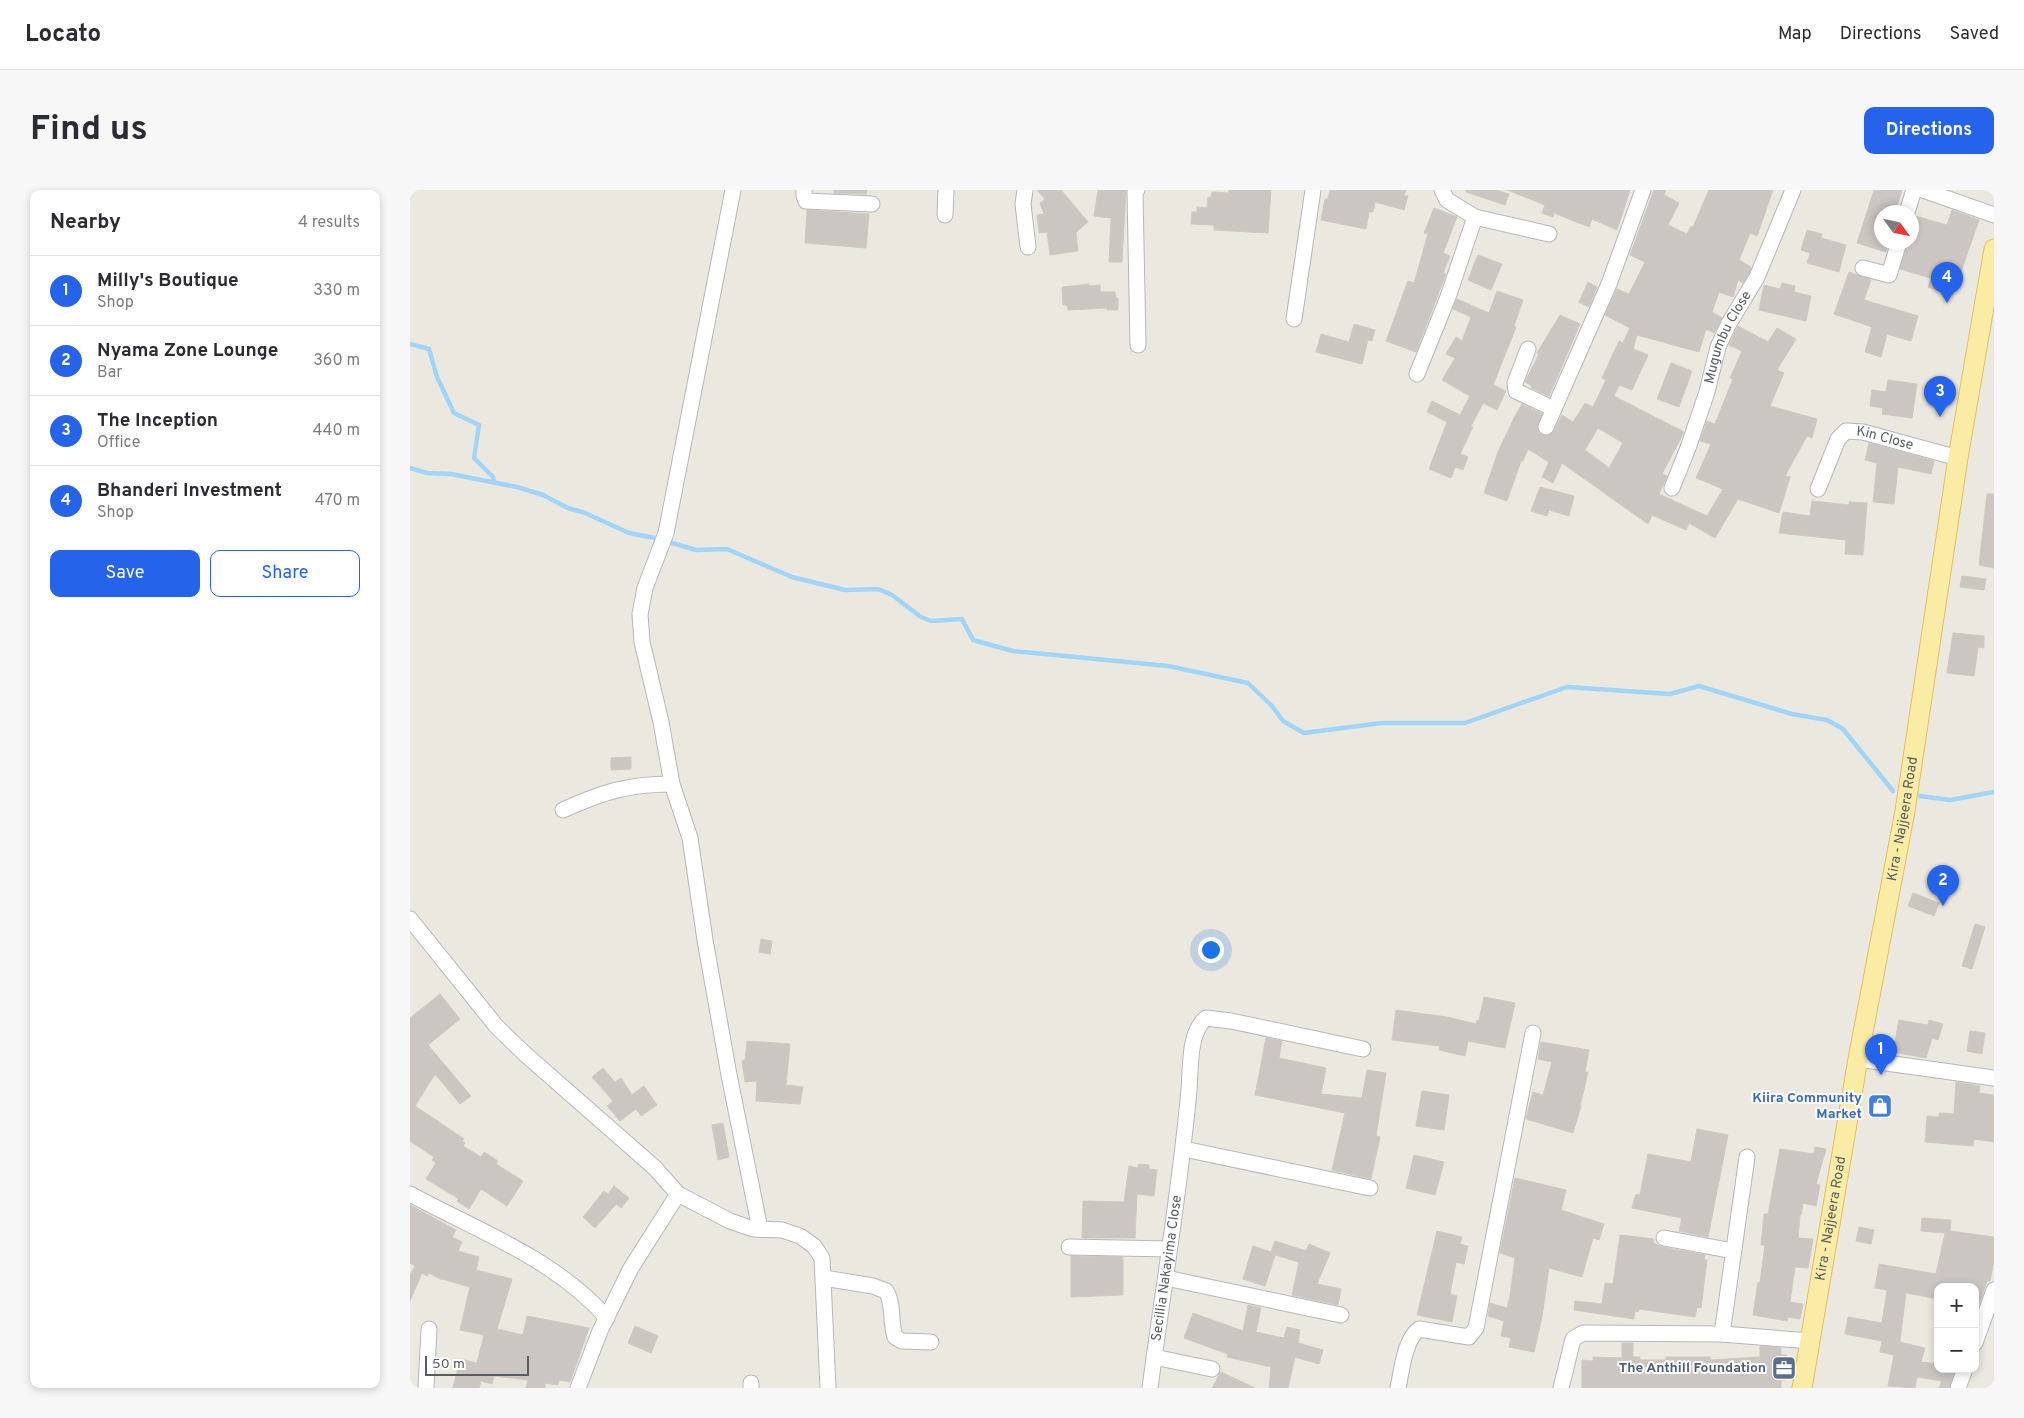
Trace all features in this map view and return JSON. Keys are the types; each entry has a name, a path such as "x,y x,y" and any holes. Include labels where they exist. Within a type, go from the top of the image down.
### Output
{"main road":[{"name":"Kira - Najjeera Road","path":"1802,1388 1858,1059 1905,810 1958,458 1994,249"}],"street":[{"path":"733,190 666,533 645,588 640,614 642,642 672,784 690,838 705,940 729,1075 760,1229"},
{"path":"804,190 806,201 872,204"},
{"path":"945,215 946,190"},
{"path":"1026,190 1023,204 1028,246"},
{"path":"1137,190 1135,192 1138,345"},
{"path":"1294,319 1313,190"},
{"path":"1442,190 1447,200 1475,217 1549,234"},
{"path":"1546,427 1609,284 1642,190"},
{"name":"Mugumbu Close","path":"1672,488 1704,401 1718,346 1728,325 1757,277 1792,190"},
{"path":"1909,205 1914,190"},
{"path":"1923,190 1994,215"},
{"path":"1416,374 1448,297 1475,217"},
{"path":"1863,268 1889,275 1897,250"},
{"path":"1528,349 1515,383 1516,391 1554,409"},
{"name":"Kin Close","path":"1818,489 1838,439 1846,431 1863,432 1958,458"},
{"path":"564,810 599,794 615,790 638,785 672,784"},
{"path":"410,918 497,1027 525,1054 655,1168 678,1194 730,1221 760,1229 782,1230 807,1239 822,1258 828,1388"},
{"name":"Secillia Nakayima Close","path":"1150,1388 1184,1149 1193,1045 1197,1028 1206,1018 1231,1021 1363,1049"},
{"path":"1398,1388 1409,1343 1419,1329 1469,1337 1476,1328 1533,1033"},
{"path":"1858,1059 1994,1078"},
{"path":"1184,1149 1370,1188"},
{"path":"1722,1334 1747,1157"},
{"path":"410,1194 498,1238 541,1264 592,1301 607,1318"},
{"path":"578,1388 607,1318 631,1268 678,1194"},
{"path":"1664,1238 1734,1250"},
{"path":"1069,1247 1169,1249"},
{"path":"824,1278 873,1286 886,1291 889,1296 895,1337 902,1341 930,1342"},
{"path":"1166,1278 1341,1315"},
{"path":"1979,1332 1994,1290"},
{"path":"426,1388 429,1329"},
{"path":"1561,1388 1573,1339 1583,1333 1722,1334 1810,1341"},
{"path":"1154,1357 1212,1369"},
{"path":"1958,1388 1964,1373"}],"building":[{"path":"834,190 867,190 866,194 834,193"},
{"path":"1037,190 1061,190 1088,222 1076,232 1078,251 1050,255 1047,232 1039,233 1037,215 1044,214 1040,203 1045,199"},
{"path":"1098,190 1126,190 1122,262 1109,262 1111,218 1094,216"},
{"path":"1229,190 1271,190 1268,233 1214,230 1214,225 1191,224 1192,212 1197,212 1197,207 1207,208 1208,197 1211,198 1212,192 1229,193"},
{"path":"1330,190 1406,190 1404,196 1408,196 1404,210 1375,202 1373,212 1369,212 1366,229 1321,220 1325,199 1328,199"},
{"path":"1466,190 1496,190 1509,194 1505,205 1466,192"},
{"path":"1507,190 1630,190 1617,230 1592,219 1589,227 1554,213 1553,217 1542,213 1545,205"},
{"path":"1654,190 1666,190 1664,195 1679,203 1668,225 1687,234 1691,226 1693,227 1709,190 1773,190 1757,236 1750,233 1739,260 1751,267 1749,273 1743,283 1738,280 1733,297 1719,292 1712,312 1722,318 1714,333 1706,329 1699,352 1637,335 1633,349 1648,355 1632,390 1619,385 1614,396 1684,432 1662,474 1667,476 1659,494 1707,516 1723,489 1696,478 1711,444 1700,441 1707,421 1715,424 1733,379 1730,378 1742,351 1729,345 1738,326 1768,342 1777,328 1796,339 1777,370 1784,373 1770,406 1817,419 1812,438 1807,436 1785,476 1790,477 1779,513 1738,499 1715,538 1689,523 1686,530 1652,515 1648,524 1562,463 1553,483 1542,477 1549,462 1528,449 1523,461 1521,461 1507,501 1484,493 1498,452 1522,404 1542,414 1537,428 1539,433 1547,436 1554,431 1562,415 1573,422 1585,403 1593,407 1606,380 1602,378 1619,341 1623,343 1630,328 1605,315 1617,289 1629,294 1645,262 1630,255","holes":["1598,428 1623,443 1609,468 1585,450"]},
{"path":"1874,190 1902,190 1897,205 1874,205 1874,248 1857,243"},
{"path":"1434,208 1457,217 1443,253 1450,256 1443,273 1446,274 1416,352 1386,341 1408,281 1414,283 1428,234 1424,233"},
{"path":"807,210 869,214 866,248 805,243"},
{"path":"1952,210 1979,220 1953,295 1928,287 1931,278 1900,269 1906,250 1919,250 1919,217 1947,225"},
{"path":"1807,230 1822,234 1821,238 1846,245 1839,272 1807,263 1810,253 1801,250"},
{"path":"1478,255 1502,264 1491,290 1468,280"},
{"path":"1849,272 1871,280 1864,300 1918,316 1911,341 1887,334 1881,357 1865,352 1872,327 1834,314"},
{"path":"1588,282 1597,287 1589,307 1579,302"},
{"path":"1782,283 1795,286 1794,292 1811,296 1806,321 1759,310 1764,285 1780,289"},
{"path":"1089,284 1089,286 1100,285 1100,292 1115,292 1116,298 1118,298 1118,310 1107,310 1107,308 1068,310 1067,305 1063,305 1062,287"},
{"path":"1497,291 1523,300 1514,326 1516,327 1493,385 1506,391 1497,410 1483,403 1460,454 1468,457 1463,470 1455,467 1451,478 1429,469 1447,422 1427,412 1432,401 1460,415 1470,396 1442,380 1455,358 1446,354 1456,337 1462,341 1471,317 1453,309 1457,299 1489,313"},
{"path":"1560,315 1580,324 1549,396 1531,388 1532,386 1525,382 1539,354 1537,353"},
{"path":"1354,324 1375,330 1372,341 1368,340 1362,364 1316,352 1321,334 1349,342"},
{"path":"1671,363 1692,371 1679,407 1657,399"},
{"path":"1888,380 1917,384 1912,418 1882,414 1883,408 1870,406 1872,390 1886,392"},
{"path":"1869,443 1934,461 1931,474 1898,467 1894,504 1873,502 1877,463 1865,460"},
{"path":"1540,487 1574,496 1569,516 1549,510 1547,516 1531,511"},
{"path":"1987,494 1994,494 1994,568 1979,565"},
{"path":"1812,501 1849,505 1849,502 1867,503 1863,555 1845,554 1846,540 1779,533 1783,512 1810,516"},
{"path":"1962,576 1986,579 1984,590 1960,587"},
{"path":"1953,633 1984,636 1984,648 1978,647 1974,676 1947,673"},
{"path":"631,757 631,769 611,770 611,758"},
{"path":"1913,893 1939,903 1934,916 1908,906"},
{"path":"1975,924 1985,927 1972,969 1962,966"},
{"path":"761,939 772,941 770,954 759,952"},
{"path":"440,994 460,1019 428,1045 471,1096 460,1104 435,1074 415,1106 464,1139 462,1141 465,1143 463,1146 481,1157 484,1152 498,1161 496,1164 523,1181 507,1206 481,1189 469,1209 457,1201 459,1199 426,1179 436,1163 432,1160 434,1157 410,1141 410,1018"},
{"path":"1484,997 1515,1003 1505,1048 1468,1041 1465,1056 1439,1050 1440,1046 1392,1040 1396,1010 1447,1017 1476,1024 1477,1020 1479,1021"},
{"path":"1899,1020 1928,1025 1929,1020 1943,1024 1938,1040 1932,1038 1926,1058 1893,1052"},
{"path":"1970,1031 1985,1033 1982,1054 1967,1051"},
{"path":"1266,1038 1282,1041 1279,1058 1326,1068 1321,1094 1362,1098 1367,1070 1386,1073 1376,1136 1380,1137 1371,1179 1332,1170 1345,1113 1255,1095"},
{"path":"747,1041 790,1044 786,1085 803,1087 800,1104 756,1101 757,1081 745,1082 742,1061 745,1060"},
{"path":"1541,1042 1589,1050 1585,1072 1588,1072 1573,1133 1526,1119 1533,1092 1543,1095 1552,1062 1538,1059"},
{"path":"603,1068 615,1082 621,1078 632,1095 644,1086 657,1105 641,1116 636,1109 620,1121 607,1106 613,1101 592,1077"},
{"path":"1956,1082 1980,1086 1979,1093 1994,1095 1994,1142 1974,1139 1973,1146 1925,1142 1927,1116 1939,1117 1939,1113 1954,1114"},
{"path":"1422,1091 1449,1095 1444,1130 1416,1126"},
{"path":"723,1123 729,1157 718,1160 712,1125"},
{"path":"1697,1129 1728,1135 1708,1237 1679,1231 1682,1218 1632,1208 1636,1194 1640,1195 1648,1154 1691,1162"},
{"path":"1815,1147 1826,1149 1816,1184 1820,1185 1816,1206 1803,1203 1798,1238 1813,1239 1808,1268 1795,1267 1790,1302 1803,1304 1800,1319 1788,1317 1787,1321 1753,1315 1765,1245 1761,1245 1764,1214 1768,1214 1780,1149 1814,1154"},
{"path":"1414,1155 1444,1162 1435,1195 1406,1188"},
{"path":"1139,1164 1149,1165 1149,1169 1157,1170 1154,1196 1137,1194 1135,1238 1082,1238 1083,1201 1124,1202 1129,1166 1138,1168"},
{"path":"1515,1178 1566,1190 1561,1210 1604,1224 1599,1240 1593,1238 1582,1277 1549,1268 1542,1317 1534,1352 1509,1347 1511,1338 1501,1336 1504,1321 1488,1316 1490,1303 1507,1308 1510,1296 1515,1258 1500,1253"},
{"path":"614,1186 629,1198 621,1208 616,1204 595,1228 583,1217 604,1191 608,1194"},
{"path":"410,1205 456,1230 452,1237 462,1242 458,1251 479,1257 476,1270 512,1279 497,1329 523,1335 527,1316 589,1328 570,1382 559,1380 558,1385 545,1383 545,1388 526,1388 528,1380 494,1376 492,1384 481,1381 479,1388 453,1388 460,1359 477,1363 484,1335 460,1330 470,1287 442,1280 429,1273 427,1276 422,1273 410,1301 410,1275 415,1266 410,1263"},
{"path":"1922,1218 1951,1220 1950,1231 1994,1237 1994,1261 1990,1281 1987,1281 1979,1304 1979,1283 1934,1283 1934,1298 1906,1293 1900,1342 1925,1348 1921,1362 1934,1364 1934,1373 1954,1373 1949,1388 1939,1388 1942,1381 1917,1377 1915,1388 1888,1386 1894,1355 1880,1352 1882,1341 1845,1334 1848,1317 1882,1323 1887,1290 1875,1288 1879,1264 1936,1274 1945,1233 1921,1231"},
{"path":"1859,1227 1874,1230 1871,1244 1856,1241"},
{"path":"1437,1231 1462,1237 1460,1244 1468,1246 1464,1264 1456,1262 1450,1294 1457,1296 1452,1322 1417,1315"},
{"path":"1620,1235 1654,1239 1653,1243 1662,1247 1705,1255 1704,1260 1707,1260 1701,1308 1697,1307 1695,1317 1639,1309 1638,1312 1635,1311 1634,1319 1574,1310 1575,1301 1602,1304 1605,1283 1613,1284"},
{"path":"1275,1241 1306,1251 1309,1244 1330,1253 1317,1284 1341,1289 1338,1305 1292,1295 1299,1262 1275,1255 1265,1286 1243,1279 1253,1246 1271,1252"},
{"path":"1071,1256 1123,1257 1123,1295 1071,1297"},
{"path":"1248,1305 1261,1308 1256,1332 1284,1338 1287,1327 1300,1330 1298,1343 1323,1350 1319,1364 1295,1357 1288,1388 1269,1388 1271,1367 1227,1357 1228,1354 1184,1338 1193,1313 1243,1331"},
{"path":"635,1326 658,1336 651,1353 628,1343"},
{"path":"1622,1343 1633,1343 1633,1357 1640,1357 1640,1360 1666,1360 1666,1357 1710,1357 1710,1360 1760,1357 1760,1346 1781,1348 1781,1355 1787,1355 1786,1380 1781,1380 1781,1388 1582,1388 1582,1360 1593,1361 1593,1357 1622,1358"},
{"path":"1221,1372 1255,1388 1212,1388"}],"waterway":[{"path":"410,344 429,349 437,377 454,413 479,425 474,458 493,477 494,482"},
{"path":"410,468 427,473 451,474 517,487 543,495 568,508 585,513 629,533 655,538 696,550 727,549 792,577 845,590 878,589 892,595 921,617 931,621 962,619 973,640 1013,651 1168,666 1248,683 1272,706 1283,721 1304,733 1382,723 1465,723 1567,687 1670,694 1699,686 1792,714 1827,720 1843,729 1893,791"},
{"path":"1920,796 1950,800 1994,792"}],"place":[{"name":"Bhanderi Investment","path":"1947,303"},
{"name":"The Inception","path":"1940,417"},
{"name":"Nyama Zone Lounge","path":"1943,906"},
{"name":"Milly's Boutique","path":"1881,1075"},
{"name":"Kiira Community Market","path":"1880,1106"},
{"name":"The Anthill Foundation","path":"1784,1368"}]}
